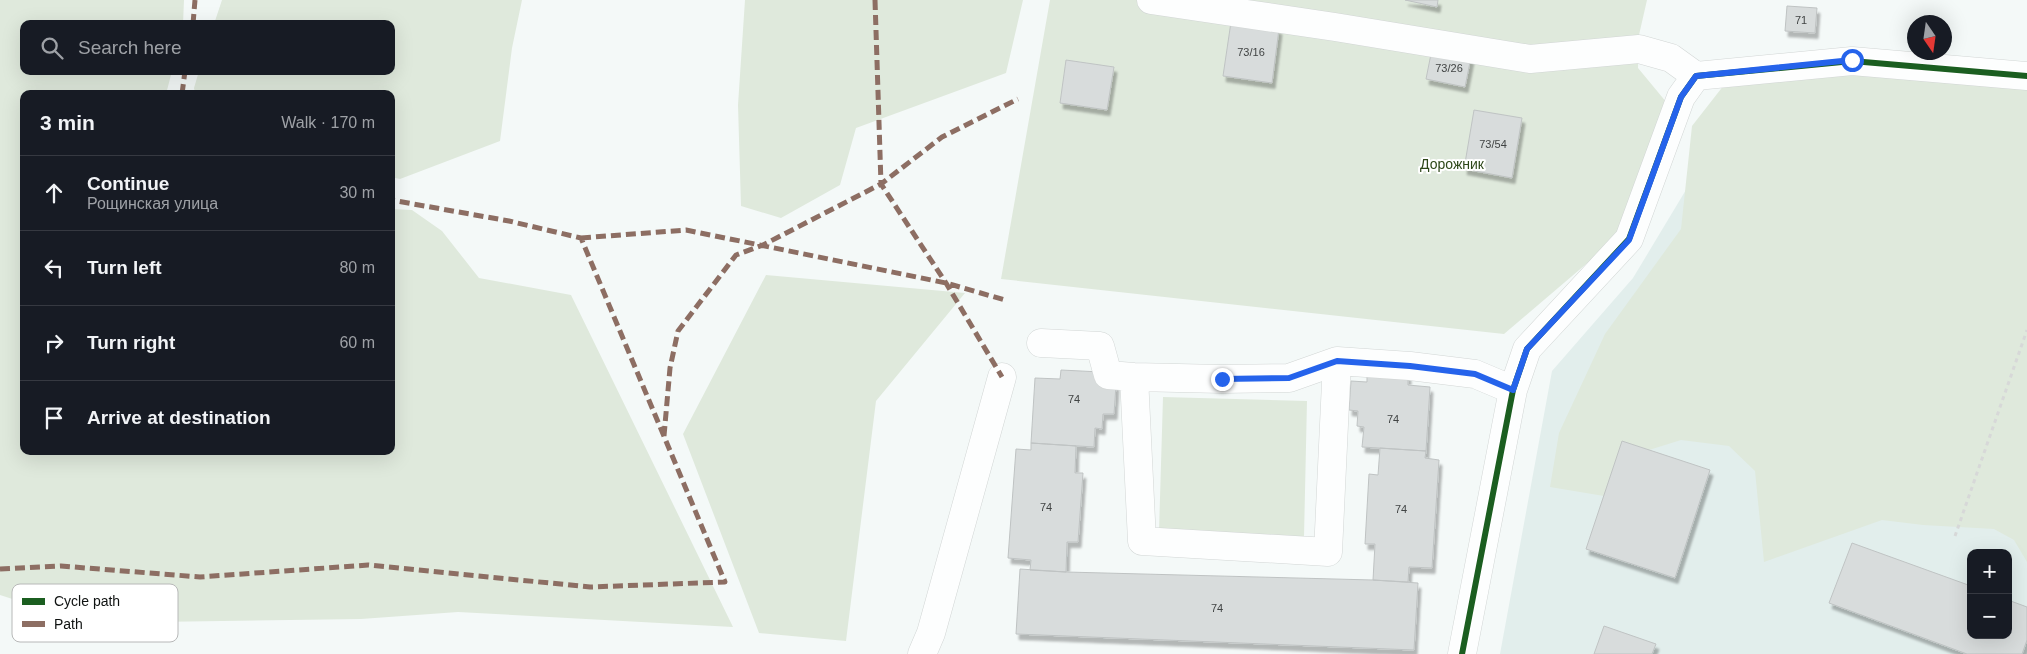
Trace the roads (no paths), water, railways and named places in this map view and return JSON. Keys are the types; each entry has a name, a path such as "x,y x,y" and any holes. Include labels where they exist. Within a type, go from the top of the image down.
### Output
{"street":[{"path":"1151,0 1530,59 1639,49 1671,58 1696,76 1852,60 2027,76"},
{"path":"1462,654 1513,390 1527,349 1629,240 1681,97 1696,76"},
{"path":"1041,343 1100,346 1108,375 1222,379 1289,378 1337,361 1410,366 1475,374 1513,390"},
{"path":"1134,377 1142,541 1328,552 1337,361"},
{"path":"922,654 931,633 1002,377"}],"park label":[{"name":"Дорожник","path":"1452,164"}]}
